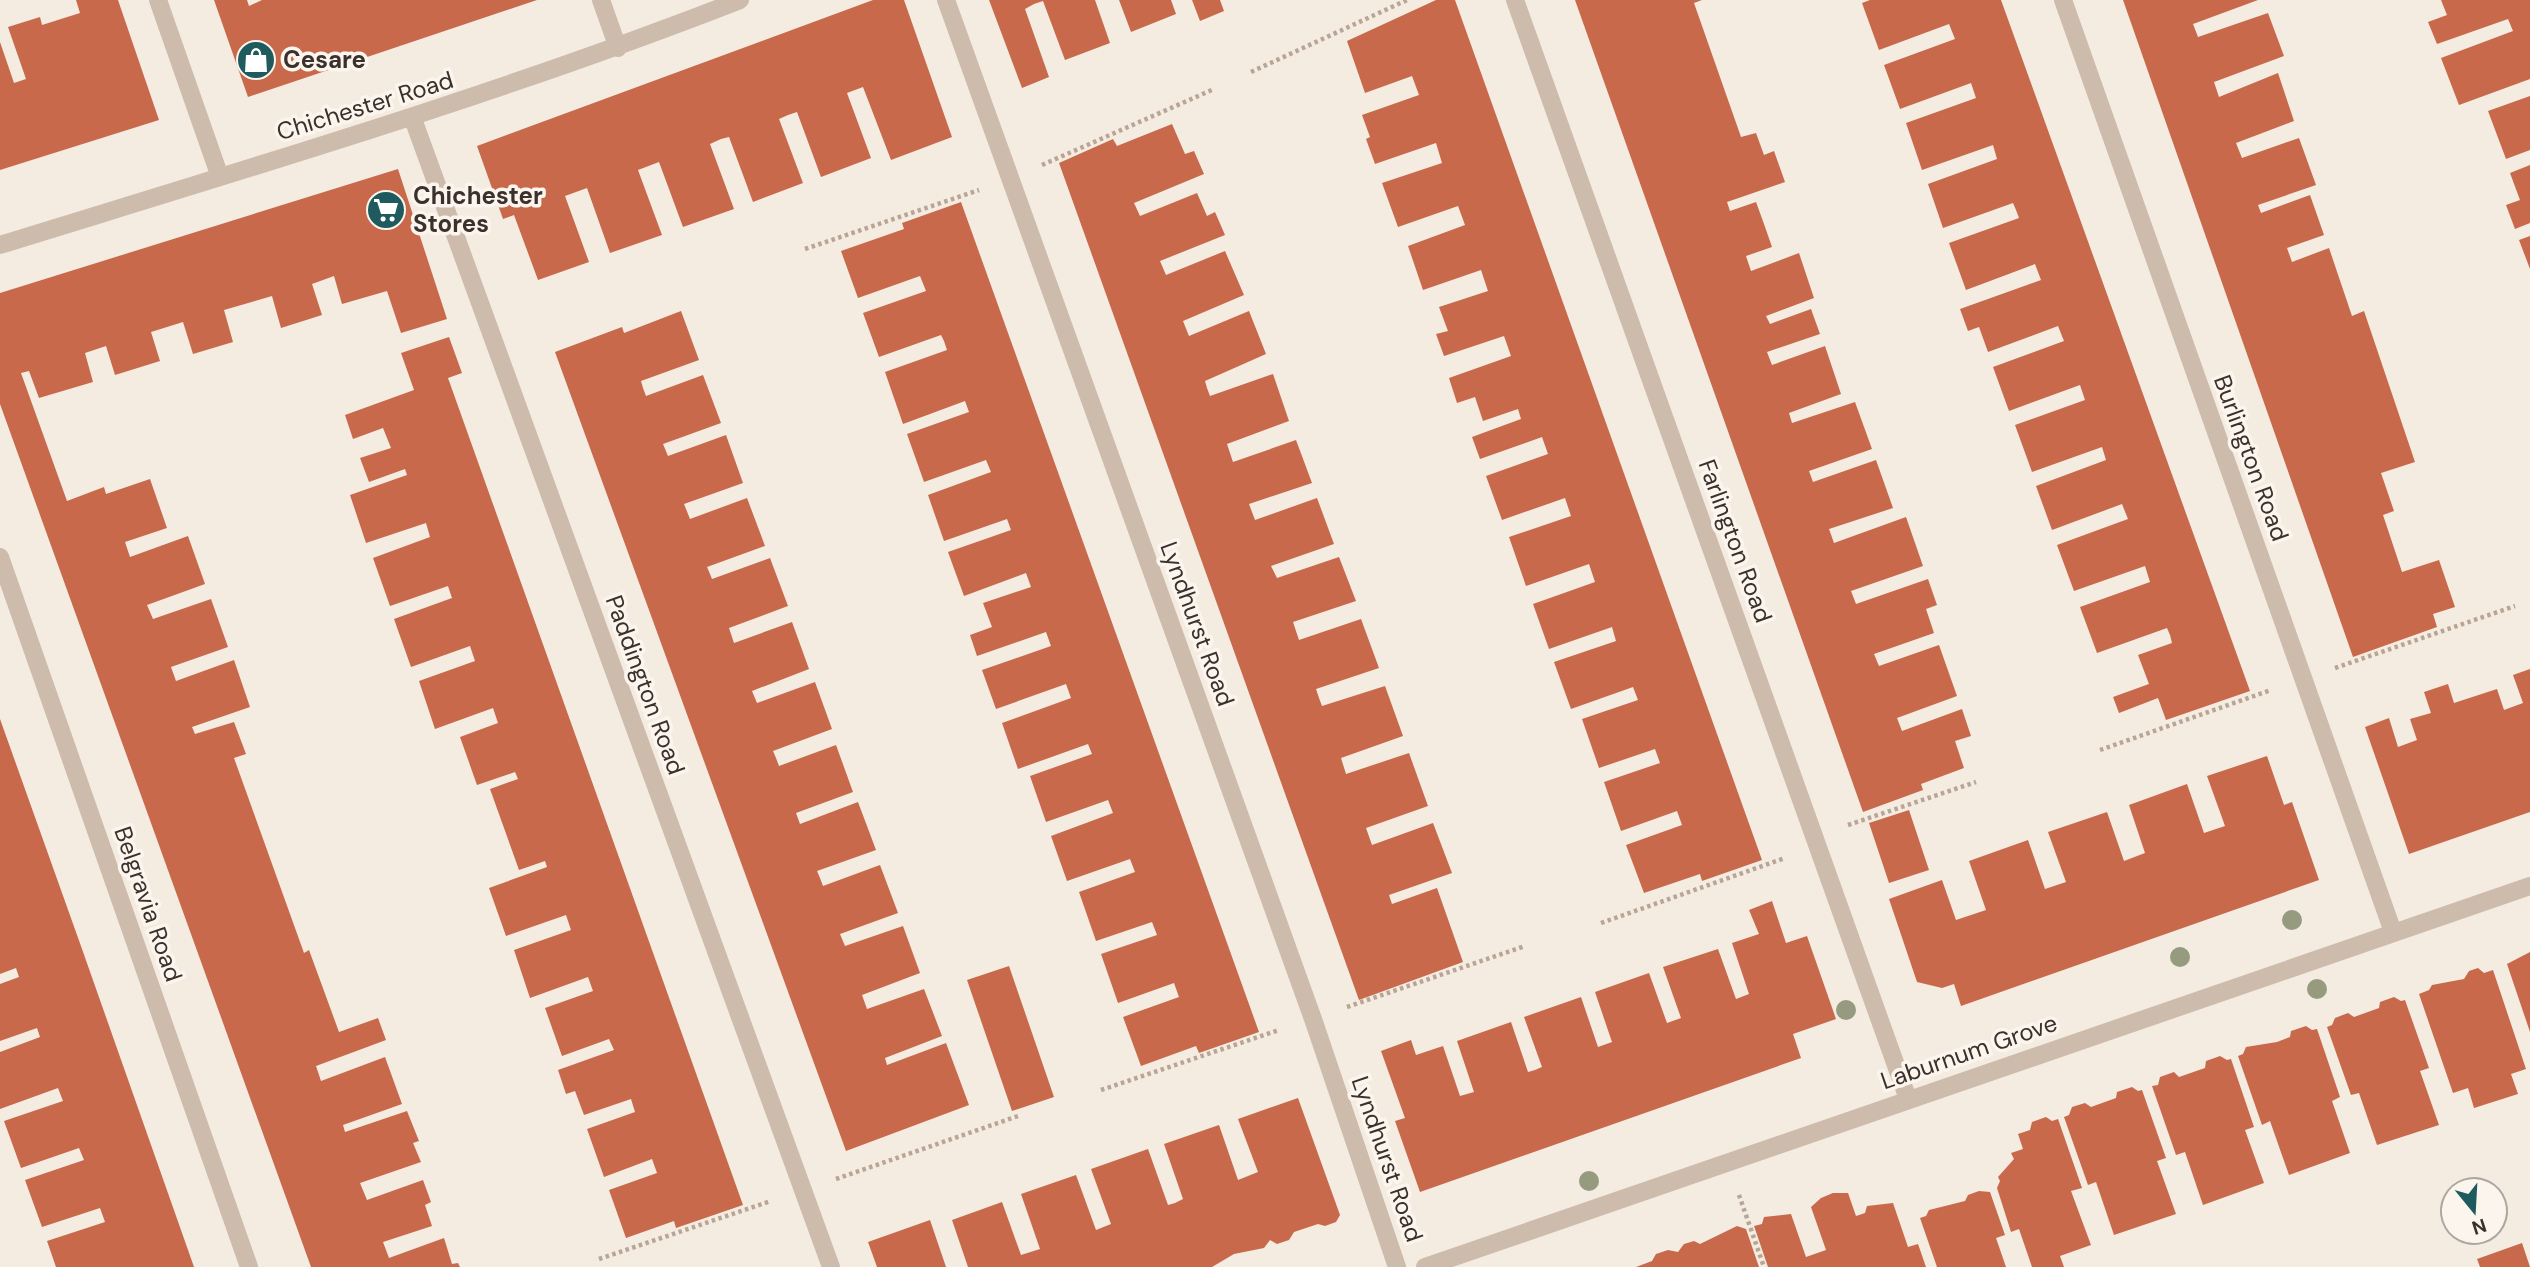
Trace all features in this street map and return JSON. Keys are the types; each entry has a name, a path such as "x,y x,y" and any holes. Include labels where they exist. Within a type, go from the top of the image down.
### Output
{"street":[{"path":"158,0 220,177"},
{"path":"601,0 618,48"},
{"name":"Chichester Road","path":"0,245 413,119 618,48 740,0"},
{"name":"Lyndhurst Road","path":"946,0 1314,1019 1397,1267"},
{"name":"Farlington Road","path":"1515,0 1908,1098"},
{"name":"Burlington Road","path":"2063,0 2393,932"},
{"name":"Paddington Road","path":"413,119 831,1267"},
{"name":"Belgravia Road","path":"0,557 249,1267"},
{"name":"Laburnum Grove","path":"1425,1267 1908,1098 2530,886"}],"path":[{"path":"1251,72 1407,0"},
{"path":"805,249 1011,179 1214,89"},
{"path":"1601,923 1976,782"},
{"path":"1101,1090 1525,946"},
{"path":"599,1259 1021,1115"},
{"path":"1727,1162 1764,1267"}],"building":[{"path":"76,0 118,0 159,120 0,170 0,42 14,83 26,79 8,27 40,17 42,25 80,13"},
{"path":"214,0 247,0 249,6 262,0 537,0 248,97"},
{"path":"873,0 904,0 952,137 891,160 863,87 847,93 871,158 821,177 797,112 788,115 779,119 803,183 753,202 729,137 721,139 710,144 734,209 683,227 659,162 638,170 662,235 610,253 587,188 565,196 589,262 538,280 514,215 503,219 477,146"},
{"path":"989,0 1095,0 1110,43 1065,60 1043,1 1034,4 1025,9 1049,77 1022,88"},
{"path":"1119,0 1171,0 1176,14 1131,32"},
{"path":"1192,0 1220,0 1224,11 1200,21"},
{"path":"1436,0 1455,0 1762,860 1702,881 1700,874 1644,893 1626,845 1682,825 1677,811 1621,831 1604,782 1660,763 1655,749 1599,768 1582,719 1638,700 1633,687 1571,709 1554,662 1616,641 1612,627 1549,649 1533,604 1595,582 1589,564 1526,586 1509,537 1571,516 1565,498 1502,520 1486,476 1548,454 1542,437 1480,459 1472,437 1521,419 1518,409 1483,421 1475,397 1457,403 1449,378 1511,356 1504,336 1444,356 1436,334 1448,331 1439,307 1488,291 1481,270 1423,290 1408,246 1465,225 1458,206 1398,227 1382,183 1442,163 1436,143 1375,164 1366,139 1370,137 1362,115 1419,95 1412,76 1365,93 1347,41"},
{"path":"1575,0 1702,0 1694,3 1741,137 1756,133 1764,155 1774,151 1785,182 1727,202 1730,211 1756,202 1772,247 1746,256 1751,271 1799,253 1814,298 1766,316 1770,324 1811,309 1820,334 1767,352 1772,365 1825,346 1841,394 1789,413 1792,423 1855,402 1872,449 1809,471 1813,482 1876,460 1893,508 1829,529 1834,543 1906,517 1923,566 1851,591 1856,604 1928,579 1937,605 1926,609 1934,633 1874,654 1879,666 1939,645 1957,696 1897,718 1902,731 1962,709 1971,736 1955,741 1964,768 1921,784 1923,790 1863,812"},
{"path":"1870,0 2001,0 2250,691 2166,720 2158,698 2119,713 2113,697 2149,684 2138,655 2172,643 2170,635 2167,628 2097,653 2080,607 2150,582 2145,566 2074,591 2057,545 2128,519 2122,504 2052,530 2036,486 2106,460 2102,447 2032,472 2015,425 2085,400 2080,385 2009,411 1993,367 2064,341 2058,326 1988,352 1979,327 1968,331 1960,309 2041,280 2035,264 1966,290 1949,243 2019,218 2013,203 1943,228 1928,184 1997,159 1993,145 1922,170 1906,123 1976,98 1971,83 1900,109 1884,65 1955,39 1949,24 1879,50 1862,3"},
{"path":"2123,0 2258,0 2193,24 2198,37 2268,13 2284,56 2214,82 2219,97 2278,73 2294,121 2236,143 2242,158 2299,138 2316,185 2258,205 2261,213 2310,195 2324,235 2287,248 2292,262 2329,248 2352,316 2364,311 2415,462 2381,473 2394,511 2383,515 2402,572 2439,560 2455,607 2433,614 2437,627 2353,657"},
{"path":"2441,0 2530,0 2530,79 2459,105 2441,58 2513,31 2508,19 2437,44 2428,22 2447,15"},
{"path":"2530,96 2530,150 2506,159 2488,111"},
{"path":"1172,124 1185,154 1194,151 1204,174 1134,203 1140,216 1197,193 1207,216 1215,212 1225,235 1160,261 1166,275 1225,251 1244,295 1183,321 1189,336 1249,311 1266,354 1205,381 1210,396 1273,374 1289,421 1227,444 1233,462 1296,440 1312,483 1249,504 1255,520 1317,498 1334,544 1271,566 1277,578 1339,557 1356,601 1293,622 1299,640 1361,619 1379,668 1316,689 1322,706 1385,686 1403,736 1341,758 1346,774 1409,753 1428,806 1366,828 1372,845 1433,823 1452,873 1389,895 1392,904 1437,888 1463,962 1359,1000 1059,163 1113,139 1117,146"},
{"path":"2530,165 2530,223 2515,229 2506,205 2520,200 2510,173"},
{"path":"398,169 447,319 401,333 387,291 342,304 334,276 312,284 322,315 281,328 272,296 224,310 233,342 193,354 183,322 151,332 160,361 115,375 106,346 85,353 93,382 39,398 29,371 21,373 67,501 104,487 106,494 150,479 167,528 125,542 130,557 188,536 205,584 147,605 153,619 211,599 228,647 171,667 176,681 234,660 250,707 192,727 195,734 234,722 246,754 234,758 304,953 309,950 339,1032 378,1018 386,1040 316,1066 321,1081 385,1057 402,1104 343,1125 345,1132 407,1111 419,1141 413,1143 421,1162 360,1183 367,1200 423,1180 431,1202 425,1205 432,1226 383,1242 389,1258 444,1238 452,1264 458,1263 460,1267 311,1267 0,404 0,293"},
{"path":"961,202 1259,1032 1199,1053 1196,1046 1141,1066 1123,1017 1179,997 1174,983 1118,1003 1101,954 1157,935 1152,922 1096,941 1079,892 1135,872 1130,859 1067,881 1051,836 1113,813 1108,800 1046,822 1030,776 1092,754 1088,744 1018,769 1002,723 1071,698 1066,684 996,709 982,670 1051,646 1046,632 977,656 970,635 992,627 983,603 1031,587 1026,573 964,596 948,552 1011,530 1007,519 944,541 928,495 991,472 986,460 924,482 907,434 969,412 965,401 903,424 885,372 947,350 944,341 941,335 879,357 863,313 926,291 920,276 858,298 841,251 904,229 902,223"},
{"path":"2530,236 2530,269 2519,240"},
{"path":"681,311 699,360 641,381 643,388 646,396 703,375 721,423 663,444 668,456 726,435 743,483 684,504 690,519 747,498 765,546 707,567 712,579 770,558 788,606 729,628 734,643 792,622 809,669 752,691 757,703 815,682 832,729 773,751 779,766 836,745 853,792 796,813 800,824 858,802 876,850 817,871 823,886 880,865 898,913 840,934 845,946 903,926 920,973 862,995 867,1009 924,989 942,1036 885,1058 887,1065 946,1043 969,1105 846,1151 555,352 622,327 624,333"},
{"path":"449,337 462,373 448,378 743,1205 676,1228 674,1221 626,1238 609,1190 657,1173 652,1159 604,1177 587,1129 635,1112 631,1099 584,1115 575,1091 566,1094 558,1070 614,1050 609,1039 562,1056 545,1008 593,991 588,977 530,998 514,950 571,930 566,915 506,936 489,888 547,867 545,861 519,870 490,789 518,779 515,772 477,785 460,737 498,723 493,708 435,729 419,681 475,661 470,646 411,667 394,619 452,598 448,586 390,606 373,558 430,537 426,523 366,543 350,495 407,475 405,469 369,482 360,458 391,448 383,428 353,439 345,415 414,390 401,353"},
{"path":"2530,669 2530,812 2409,854 2365,727 2389,718 2398,747 2417,740 2410,719 2431,713 2424,692 2448,684 2454,703 2497,689 2504,710 2523,703 2513,675"},
{"path":"0,719 194,1267 56,1267 47,1241 105,1222 100,1208 42,1227 25,1180 84,1160 79,1148 21,1168 4,1121 63,1101 58,1088 0,1109 0,1052 40,1037 37,1028 0,1041 0,984 19,977 16,968 0,974"},
{"path":"2267,756 2284,805 2292,802 2319,880 1961,1006 1954,984 1942,988 1917,982 1889,899 1942,880 1956,920 1986,910 1969,861 2028,840 2045,889 2066,882 2048,832 2107,812 2124,861 2145,853 2129,805 2187,784 2204,833 2225,826 2207,776"},
{"path":"1909,810 1929,870 1889,883 1869,823"},
{"path":"1772,901 1786,943 1807,936 1836,1019 1793,1034 1801,1058 1420,1192 1395,1121 1405,1118 1381,1051 1411,1040 1416,1055 1443,1046 1460,1096 1474,1092 1457,1041 1511,1022 1528,1072 1542,1067 1524,1017 1581,997 1598,1047 1612,1042 1595,992 1649,973 1667,1023 1681,1018 1663,967 1718,949 1736,999 1749,994 1732,943 1759,934 1749,910"},
{"path":"2530,952 2530,1032 2507,964"},
{"path":"1009,966 1054,1097 1012,1111 967,980"},
{"path":"2478,968 2484,973 2493,970 2526,1069 2511,1074 2518,1094 2474,1108 2468,1088 2453,1093 2419,994 2429,990 2432,985 2464,979 2469,971"},
{"path":"2394,997 2405,1000 2429,1068 2420,1071 2439,1125 2377,1145 2359,1093 2351,1095 2327,1027 2332,1025 2335,1018 2348,1013 2354,1017 2379,1008 2380,1002"},
{"path":"2306,1026 2312,1030 2317,1029 2340,1097 2332,1101 2350,1153 2289,1175 2270,1121 2262,1125 2238,1056 2243,1054 2246,1047 2277,1042 2290,1037 2291,1031"},
{"path":"2220,1056 2231,1059 2254,1127 2245,1130 2264,1183 2203,1205 2185,1152 2176,1155 2152,1086 2158,1085 2160,1077 2174,1072 2179,1077 2205,1068 2206,1061"},
{"path":"2132,1087 2138,1091 2142,1090 2166,1158 2157,1161 2176,1214 2114,1235 2096,1182 2088,1185 2064,1117 2069,1115 2072,1107 2085,1103 2091,1107 2116,1098 2117,1092"},
{"path":"1298,1098 1340,1215 1336,1222 1325,1226 1318,1224 1294,1232 1289,1240 1277,1244 1270,1240 1264,1248 1234,1254 1212,1267 968,1267 952,1220 1002,1202 1021,1255 1040,1249 1021,1194 1076,1175 1096,1230 1111,1224 1091,1169 1148,1149 1168,1205 1175,1203 1183,1199 1164,1144 1219,1125 1238,1180 1258,1172 1238,1119"},
{"path":"2046,1117 2052,1121 2058,1119 2082,1188 2071,1191 2091,1245 2060,1256 2064,1267 2032,1267 2019,1229 2011,1232 1997,1188 2000,1181 1998,1177 2014,1159 2011,1153 2023,1149 2018,1134 2030,1130 2032,1122"},
{"path":"1979,1191 1990,1192 2005,1235 1996,1238 2006,1267 1937,1267 1920,1218 1926,1216 1929,1210 1965,1201 1968,1195"},
{"path":"1833,1193 1848,1193 1856,1216 1865,1213 1867,1206 1893,1203 1908,1247 1918,1244 1926,1267 1768,1267 1754,1226 1762,1224 1764,1217 1791,1214 1806,1257 1826,1250 1811,1207 1821,1198"},
{"path":"930,1220 946,1267 877,1267 868,1242"},
{"path":"1737,1226 1746,1229 1759,1267 1636,1267 1652,1261 1656,1254 1668,1250 1678,1252 1684,1244 1694,1241 1700,1244"},
{"path":"2522,1243 2530,1267 2480,1267 2477,1259"}],"place":[{"name":"Cesare","path":"256,60"},
{"name":"Chichester Stores","path":"386,210"}]}
